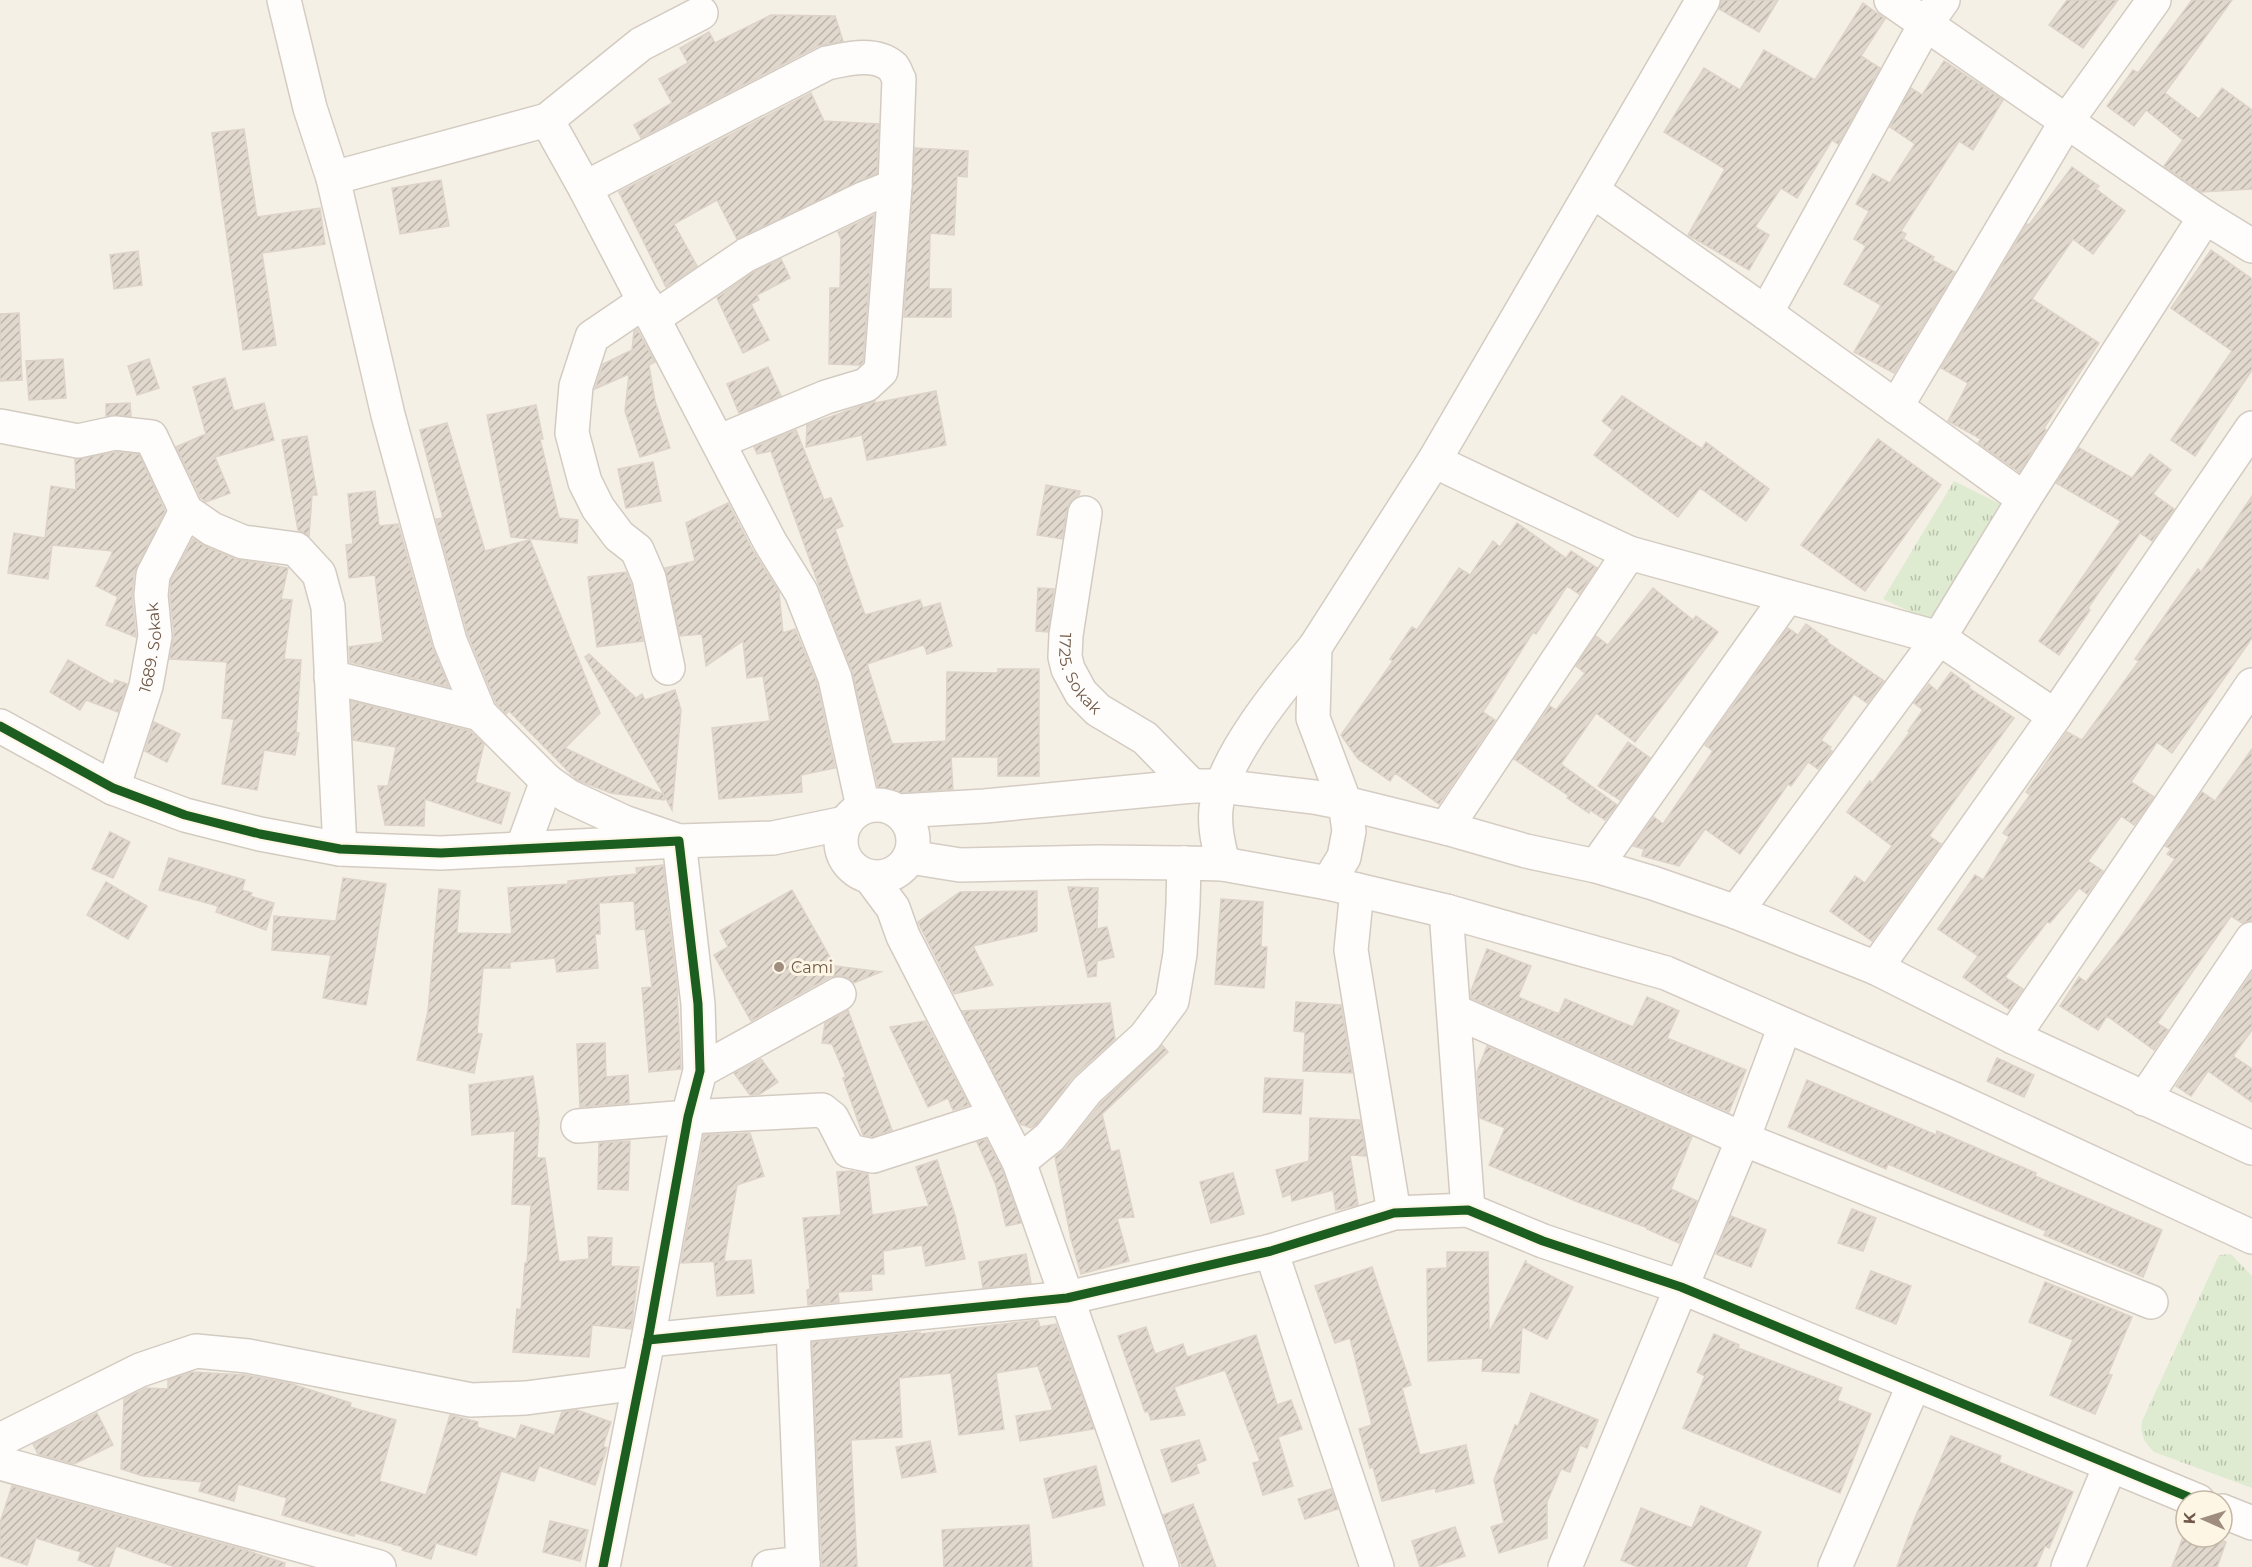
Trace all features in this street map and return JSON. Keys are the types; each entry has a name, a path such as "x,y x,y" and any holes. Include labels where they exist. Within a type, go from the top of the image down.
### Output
{"street":[{"path":"284,0 310,108 333,178 388,415 450,641 480,714 547,782 568,796 624,822 679,841"},
{"path":"1207,786 1315,647 1434,461 1703,0"},
{"path":"1891,0 1934,12 2066,122 2205,217 2252,246"},
{"path":"1896,407 2066,122 2154,0"},
{"path":"1766,313 1934,12"},
{"path":"333,178 547,120 641,44 701,13"},
{"path":"585,188 827,63 857,57 879,60 893,67 899,79 895,186 881,371 866,385 826,397 718,442"},
{"path":"547,120 650,310 770,542 801,592 835,678 854,815 841,834 844,856 850,866 870,877 893,908 903,936 1019,1162 1162,1567"},
{"path":"668,668 649,578 637,550 619,536 598,508 585,482 572,433 576,386 591,337 650,310 746,255 895,186"},
{"path":"1593,191 2024,499"},
{"path":"1736,912 1940,638 2024,499 2205,217"},
{"path":"0,426 78,441 115,433 152,437 186,511 212,529 243,542 296,549 318,574 328,607 340,849"},
{"path":"1876,968 2055,716 2252,428"},
{"path":"1434,461 1629,553 1940,638 2055,716"},
{"name":"1689. Sokak","path":"113,788 146,686 155,636 151,595 153,575 186,511"},
{"name":"1725. Sokak","path":"1085,513 1066,635 1065,657 1068,669 1081,693 1098,710 1145,738 1207,786"},
{"path":"1446,828 1629,553"},
{"path":"1596,866 1787,597"},
{"path":"1315,647 1314,718 1345,803 1349,831 1344,857 1343,886 1351,950 1394,1214"},
{"path":"331,677 480,714"},
{"path":"2013,1037 2252,685"},
{"path":"0,726 113,788 185,815 260,834 340,849 441,853 773,838 854,815 875,804 888,806 899,811 908,821 913,832 914,845 906,862 893,908"},
{"path":"522,849 547,782"},
{"path":"899,811 985,806 1207,786 1314,797 1446,828 1526,851 1596,866 1736,912 1876,968 2013,1037 2252,1148"},
{"path":"1207,786 1216,808 1216,834 1223,864"},
{"path":"773,838 844,856"},
{"path":"603,1567 648,1340 688,1117 700,1071 698,1004 679,841"},
{"path":"870,877 893,874 906,862 960,865 1098,862 1223,864 1343,886 1446,911 1666,973 1954,1099 2246,1238"},
{"path":"1019,1162 1050,1137 1087,1090 1145,1038 1172,1001 1180,944 1184,863"},
{"path":"1446,911 1468,1210"},
{"path":"2144,1099 2252,939"},
{"path":"700,1071 838,994"},
{"path":"1454,1011 1743,1139 2151,1302"},
{"path":"1565,1567 1743,1139 1785,1026"},
{"path":"578,1126 822,1110 832,1118 849,1150 873,1156 994,1117"},
{"path":"648,1340 1067,1298 1271,1251 1394,1214 1468,1210 1543,1241 1681,1287 2174,1491"},
{"path":"1271,1251 1377,1567"},
{"path":"769,1567 803,1565 793,1326"},
{"path":"0,1440 140,1370 196,1351 248,1356 471,1400 526,1398 639,1383"},
{"path":"1835,1567 1914,1384"},
{"path":"0,1463 379,1567"},
{"path":"2068,1567 2110,1466"},
{"path":"2234,1516 2252,1523"}],"green space":[{"path":"1954,481 2000,504 1932,622 1883,599"},
{"path":"2231,1254 2252,1276 2252,1488 2154,1452 2142,1434 2142,1421 2219,1255"}],"building":[{"path":"1722,0 1778,0 1759,32 1719,9"},
{"path":"2067,0 2118,0 2083,48 2049,25"},
{"path":"2192,0 2232,0 2165,93 2199,119 2222,88 2252,110 2252,189 2201,192 2164,166 2183,140 2146,110 2134,126 2107,106 2133,70 2138,73"},
{"path":"1863,3 1885,19 1861,56 1880,68 1838,144 1832,140 1797,198 1781,188 1755,227 1769,235 1749,270 1688,235 1725,169 1664,132 1704,68 1740,90 1764,50 1815,80"},
{"path":"771,15 835,16 843,41 818,46 641,138 634,125 672,103 659,79 688,63 680,48 709,32 715,43"},
{"path":"1944,61 2003,100 1973,150 1959,141 1901,231 1906,234 1903,239 1934,257 1932,260 1955,272 1894,373 1854,352 1881,305 1844,284 1866,246 1854,239 1869,211 1856,204 1873,174 1890,183 1915,144 1890,127 1911,88 1922,95"},
{"path":"811,93 824,121 879,124 877,173 737,239 717,200 674,224 697,266 666,287 619,192"},
{"path":"244,129 257,217 320,208 325,244 262,253 276,345 243,350 212,133"},
{"path":"915,148 968,151 967,177 957,176 954,235 930,233 929,289 951,289 951,317 904,317"},
{"path":"2072,167 2099,186 2096,189 2125,211 2093,254 2073,239 2032,299 2099,343 2044,428 2046,430 2019,472 1978,443 1981,439 1948,421 1968,383 1941,368 2027,224 2029,225"},
{"path":"441,180 449,226 400,234 392,188"},
{"path":"874,215 863,362 860,365 829,364 830,288 840,288 841,239 838,232"},
{"path":"2211,250 2252,279 2252,370 2195,456 2171,440 2232,351 2171,308"},
{"path":"138,251 142,285 114,289 110,255"},
{"path":"781,259 790,278 757,295 759,300 751,304 769,340 743,353 717,298 755,271"},
{"path":"19,313 22,380 0,381 0,314"},
{"path":"637,329 655,362 649,365 655,401 670,448 640,457 625,411 629,374 595,389 603,364 632,350 634,331"},
{"path":"63,359 66,398 29,400 26,361"},
{"path":"149,359 159,388 137,395 128,366"},
{"path":"768,367 781,396 739,413 727,384"},
{"path":"225,378 234,411 264,403 274,440 215,457 230,493 206,502 201,498 176,447 206,434 193,387"},
{"path":"936,391 946,445 867,460 862,435 806,447 807,425 875,401 875,403"},
{"path":"1622,396 1702,449 1706,442 1769,489 1746,521 1700,488 1678,517 1594,455 1613,430 1602,421"},
{"path":"130,403 131,416 106,416 106,404"},
{"path":"536,405 543,439 540,439 559,518 578,520 577,543 511,537 487,415"},
{"path":"447,423 485,551 530,540 600,713 565,748 664,795 585,657 589,654 636,698 642,694 645,700 675,690 681,710 672,810 665,797 664,800 611,793 577,780 509,711 506,714 496,703 468,635 436,519 443,518 420,430"},
{"path":"796,430 824,500 831,498 843,526 835,529 865,615 920,600 923,608 940,603 952,646 927,654 924,645 867,664 892,744 946,741 947,672 998,673 998,669 1039,669 1039,776 998,776 998,757 951,757 953,789 880,795 852,671 771,451 757,454 754,447"},
{"path":"307,436 317,495 312,495 309,536 298,530 282,440"},
{"path":"1878,439 1941,485 1865,591 1801,545"},
{"path":"2079,448 2132,478 2150,454 2171,470 2153,494 2174,509 2152,541 2140,533 2088,608 2090,610 2059,655 2039,641 2121,521 2056,483"},
{"path":"116,452 139,454 165,511 134,573 132,597 136,637 106,625 118,597 96,586 113,551 52,545 48,579 8,573 14,533 45,538 51,486 76,490 75,459"},
{"path":"653,462 661,501 626,508 618,469"},
{"path":"1046,485 1080,491 1067,510 1062,539 1037,535"},
{"path":"375,491 379,526 398,524 432,646 449,687 350,662 349,647 383,642 375,575 349,578 346,545 353,544 348,494"},
{"path":"2252,496 2252,638 2172,753 2157,742 2131,782 2154,797 2134,825 2121,816 2088,861 2103,871 2087,894 2079,888 2050,923 2047,922 2005,977 2023,989 2009,1009 1963,977 1978,956 1938,929 1975,875 1983,880 2009,837 2003,833 2030,795 2026,792 2067,732 2082,740 2139,661 2135,659 2166,614 2198,569 2201,572"},
{"path":"728,503 753,551 779,592 783,633 795,629 817,683 835,768 801,775 802,792 719,799 712,728 770,721 763,676 747,678 743,641 706,666 702,634 680,636 665,568 695,561 686,523"},
{"path":"1517,523 1566,558 1571,551 1597,568 1579,594 1567,586 1536,634 1533,632 1483,712 1495,720 1439,804 1395,773 1390,781 1358,759 1341,735 1393,661 1390,659 1412,627 1417,630 1459,568 1470,575 1493,541 1500,547"},
{"path":"193,539 236,559 288,568 281,599 292,600 284,659 301,660 296,733 299,733 295,755 264,750 257,790 222,784 234,719 222,718 227,662 170,659 174,634 170,595 171,580"},
{"path":"626,572 631,584 643,641 597,647 588,577"},
{"path":"1038,588 1054,589 1048,632 1036,631"},
{"path":"1653,588 1693,620 1696,616 1718,632 1635,742 1596,713 1561,764 1617,805 1605,820 1590,810 1589,813 1567,798 1569,796 1514,759 1550,706 1556,710 1585,673 1576,666 1596,636 1608,645"},
{"path":"1806,624 1828,640 1827,642 1884,681 1867,703 1854,694 1821,740 1831,747 1829,749 1832,751 1818,769 1808,762 1791,786 1788,784 1740,854 1705,829 1679,866 1642,856 1644,849 1633,846 1654,817 1663,824 1713,751 1705,745 1788,628 1798,635"},
{"path":"68,660 113,685 115,680 127,684 118,712 86,700 80,710 50,692"},
{"path":"1951,672 1970,686 1969,688 2014,718 1929,836 1941,844 1872,941 1830,911 1855,876 1865,883 1892,846 1847,812 1910,732 1908,731 1923,710 1914,703 1929,684 1937,691"},
{"path":"351,701 470,731 484,744 475,782 510,793 501,824 425,799 424,826 385,825 378,786 388,786 396,747 353,740"},
{"path":"154,722 180,734 167,762 145,751"},
{"path":"1628,742 1650,758 1620,800 1598,786"},
{"path":"2252,749 2252,920 2242,923 2231,916 2157,1023 2168,1030 2154,1050 2107,1016 2098,1030 2060,1006 2079,977 2086,982 2123,934 2175,859 2167,854 2171,849 2165,846 2202,792 2215,801"},
{"path":"110,832 130,842 113,878 92,869"},
{"path":"169,858 245,880 242,890 252,893 250,896 274,903 266,930 216,912 218,906 159,890"},
{"path":"663,865 678,996 677,993 681,1069 649,1072 642,988 652,987 645,929 636,930 634,901 599,903 600,934 595,934 598,968 557,972 555,958 510,962 510,968 483,968 477,1033 482,1034 474,1073 417,1060 428,1011 439,889 460,891 457,933 512,934 508,888 568,884 568,881 637,874 636,868"},
{"path":"343,878 386,884 366,1005 323,998 331,955 272,950 274,916 336,921"},
{"path":"106,882 147,906 128,939 87,915"},
{"path":"1068,887 1098,888 1097,929 1107,927 1114,957 1097,961 1096,976 1088,977"},
{"name":"Cami","path":"792,890 835,966 881,972 854,983 840,975 830,977 751,1021 714,955 728,947 720,931"},
{"path":"1037,891 1037,931 973,946 993,985 954,994 918,922 960,892"},
{"path":"1221,899 1263,902 1261,947 1267,947 1264,988 1215,984"},
{"path":"1487,949 1531,966 1518,997 1559,1014 1565,999 1633,1027 1647,997 1679,1011 1667,1038 1746,1070 1729,1112 1471,998 1471,991"},
{"path":"2252,973 2252,1030 2233,1056 2252,1069 2252,1102 2208,1071 2191,1096 2176,1086"},
{"path":"1296,1002 1341,1005 1352,1073 1303,1071 1305,1032 1294,1031"},
{"path":"1110,1003 1115,1039 1072,1078 1037,1124 1031,1128 1020,1124 962,1011"},
{"path":"848,1010 892,1130 872,1137 863,1135 843,1078 846,1077 832,1044 822,1043 825,1023"},
{"path":"925,1021 969,1105 953,1110 948,1098 928,1107 890,1027"},
{"path":"605,1043 606,1077 628,1075 629,1103 580,1107 577,1044"},
{"path":"1162,1045 1168,1052 1102,1114 1111,1152 1119,1150 1134,1217 1117,1218 1129,1261 1081,1274 1071,1239 1055,1157 1065,1149 1101,1103"},
{"path":"1487,1046 1692,1137 1671,1189 1697,1201 1679,1243 1648,1228 1489,1165 1505,1128 1480,1118 1477,1072"},
{"path":"1997,1058 2034,1075 2024,1097 1987,1081"},
{"path":"761,1059 778,1082 760,1094 750,1095 734,1073"},
{"path":"533,1076 539,1120 537,1158 545,1158 559,1262 589,1259 588,1237 612,1238 611,1266 639,1267 631,1329 592,1325 589,1357 513,1352 517,1309 521,1310 525,1263 527,1263 531,1205 512,1204 515,1131 472,1135 469,1085"},
{"path":"1265,1078 1303,1080 1301,1114 1263,1112"},
{"path":"1807,1080 1936,1135 1937,1131 2162,1230 2143,1277 2044,1235 2046,1231 1888,1164 1886,1169 1788,1127"},
{"path":"1310,1118 1360,1120 1366,1156 1350,1155 1358,1205 1336,1210 1333,1190 1292,1201 1291,1194 1283,1197 1276,1170 1309,1161"},
{"path":"750,1133 764,1176 737,1185 724,1261 681,1263 704,1135"},
{"path":"986,1139 1002,1169 1021,1223 1006,1226 996,1185 977,1142"},
{"path":"630,1141 628,1190 598,1189 599,1143"},
{"path":"937,1160 955,1215 965,1259 926,1266 922,1245 883,1251 884,1274 871,1274 872,1290 838,1292 839,1302 808,1305 807,1290 810,1289 803,1218 841,1215 837,1172 852,1171 868,1174 872,1215 929,1206 916,1167"},
{"path":"1233,1173 1244,1214 1211,1223 1200,1182"},
{"path":"1852,1209 1876,1218 1863,1251 1838,1243"},
{"path":"1731,1216 1766,1230 1751,1267 1716,1254"},
{"path":"1447,1252 1488,1252 1489,1333 1526,1260 1526,1263 1573,1287 1547,1339 1522,1327 1519,1373 1482,1371 1483,1358 1428,1361 1427,1269 1447,1268"},
{"path":"1026,1254 1031,1283 983,1288 979,1262"},
{"path":"751,1260 754,1293 717,1296 714,1262"},
{"path":"1372,1267 1411,1385 1402,1388 1420,1455 1466,1445 1474,1483 1436,1492 1435,1488 1382,1501 1359,1429 1372,1425 1350,1338 1335,1343 1315,1286"},
{"path":"1871,1271 1911,1286 1896,1324 1856,1308"},
{"path":"2045,1282 2132,1317 2108,1374 2112,1375 2095,1414 2050,1395 2073,1340 2029,1322"},
{"path":"1038,1320 1040,1327 1056,1324 1094,1429 1020,1441 1016,1416 1053,1410 1038,1366 996,1373 1004,1429 959,1435 951,1373 899,1378 902,1437 851,1440 857,1567 822,1567 812,1342 920,1332 920,1334"},
{"path":"1146,1327 1155,1354 1183,1344 1187,1357 1256,1335 1277,1405 1291,1400 1302,1429 1278,1437 1293,1486 1263,1495 1253,1463 1260,1461 1225,1370 1174,1387 1185,1415 1151,1420 1148,1411 1145,1412 1118,1336"},
{"path":"1714,1334 1739,1345 1738,1348 1842,1388 1837,1400 1871,1414 1840,1493 1683,1428 1705,1376 1697,1372"},
{"path":"191,1372 245,1375 289,1383 351,1403 350,1407 396,1420 379,1481 426,1495 450,1415 478,1422 477,1427 516,1439 521,1425 554,1435 562,1412 577,1410 611,1422 603,1446 607,1448 595,1485 539,1466 534,1481 501,1471 476,1555 436,1543 431,1559 402,1550 403,1547 355,1533 354,1536 282,1515 287,1498 238,1484 234,1501 199,1491 202,1482 143,1476 121,1469 124,1399 146,1388 168,1389 168,1380"},
{"path":"1531,1393 1598,1420 1587,1448 1580,1445 1570,1472 1561,1469 1547,1502 1547,1538 1499,1553 1491,1527 1504,1523 1494,1480 1515,1425 1518,1426"},
{"path":"97,1413 113,1445 74,1464 38,1454 33,1444"},
{"path":"1951,1436 2001,1456 1999,1462 2073,1492 2049,1548 2045,1546 2036,1567 1897,1567 1915,1518"},
{"path":"1199,1440 1206,1460 1196,1464 1199,1473 1172,1482 1161,1450"},
{"path":"930,1441 936,1472 902,1478 896,1447"},
{"path":"1096,1466 1105,1505 1053,1518 1044,1479"},
{"path":"12,1486 245,1550 285,1563 284,1567 175,1567 116,1546 109,1567 97,1567 78,1560 81,1552 36,1538 27,1565 0,1556 0,1523"},
{"path":"1331,1489 1338,1509 1305,1519 1298,1499"},
{"path":"1193,1504 1216,1567 1182,1567 1163,1515"},
{"path":"1701,1506 1761,1532 1746,1567 1638,1567 1621,1560 1641,1508 1692,1528"},
{"path":"550,1521 588,1530 580,1561 543,1552"},
{"path":"1029,1525 1032,1567 944,1567 942,1530"},
{"path":"1455,1527 1465,1556 1433,1567 1420,1567 1412,1541"},
{"path":"2179,1549 2223,1549 2217,1567 2172,1567"}],"cycle path":[{"path":"0,726 113,788 185,815 260,834 340,849 441,853 679,841 698,1004 700,1071 688,1117 648,1340 603,1567"},
{"path":"648,1340 1067,1298 1271,1251 1394,1213 1468,1210 1543,1241 1681,1287 2174,1491"}],"place":[{"name":"Cami","path":"779,967"}]}
